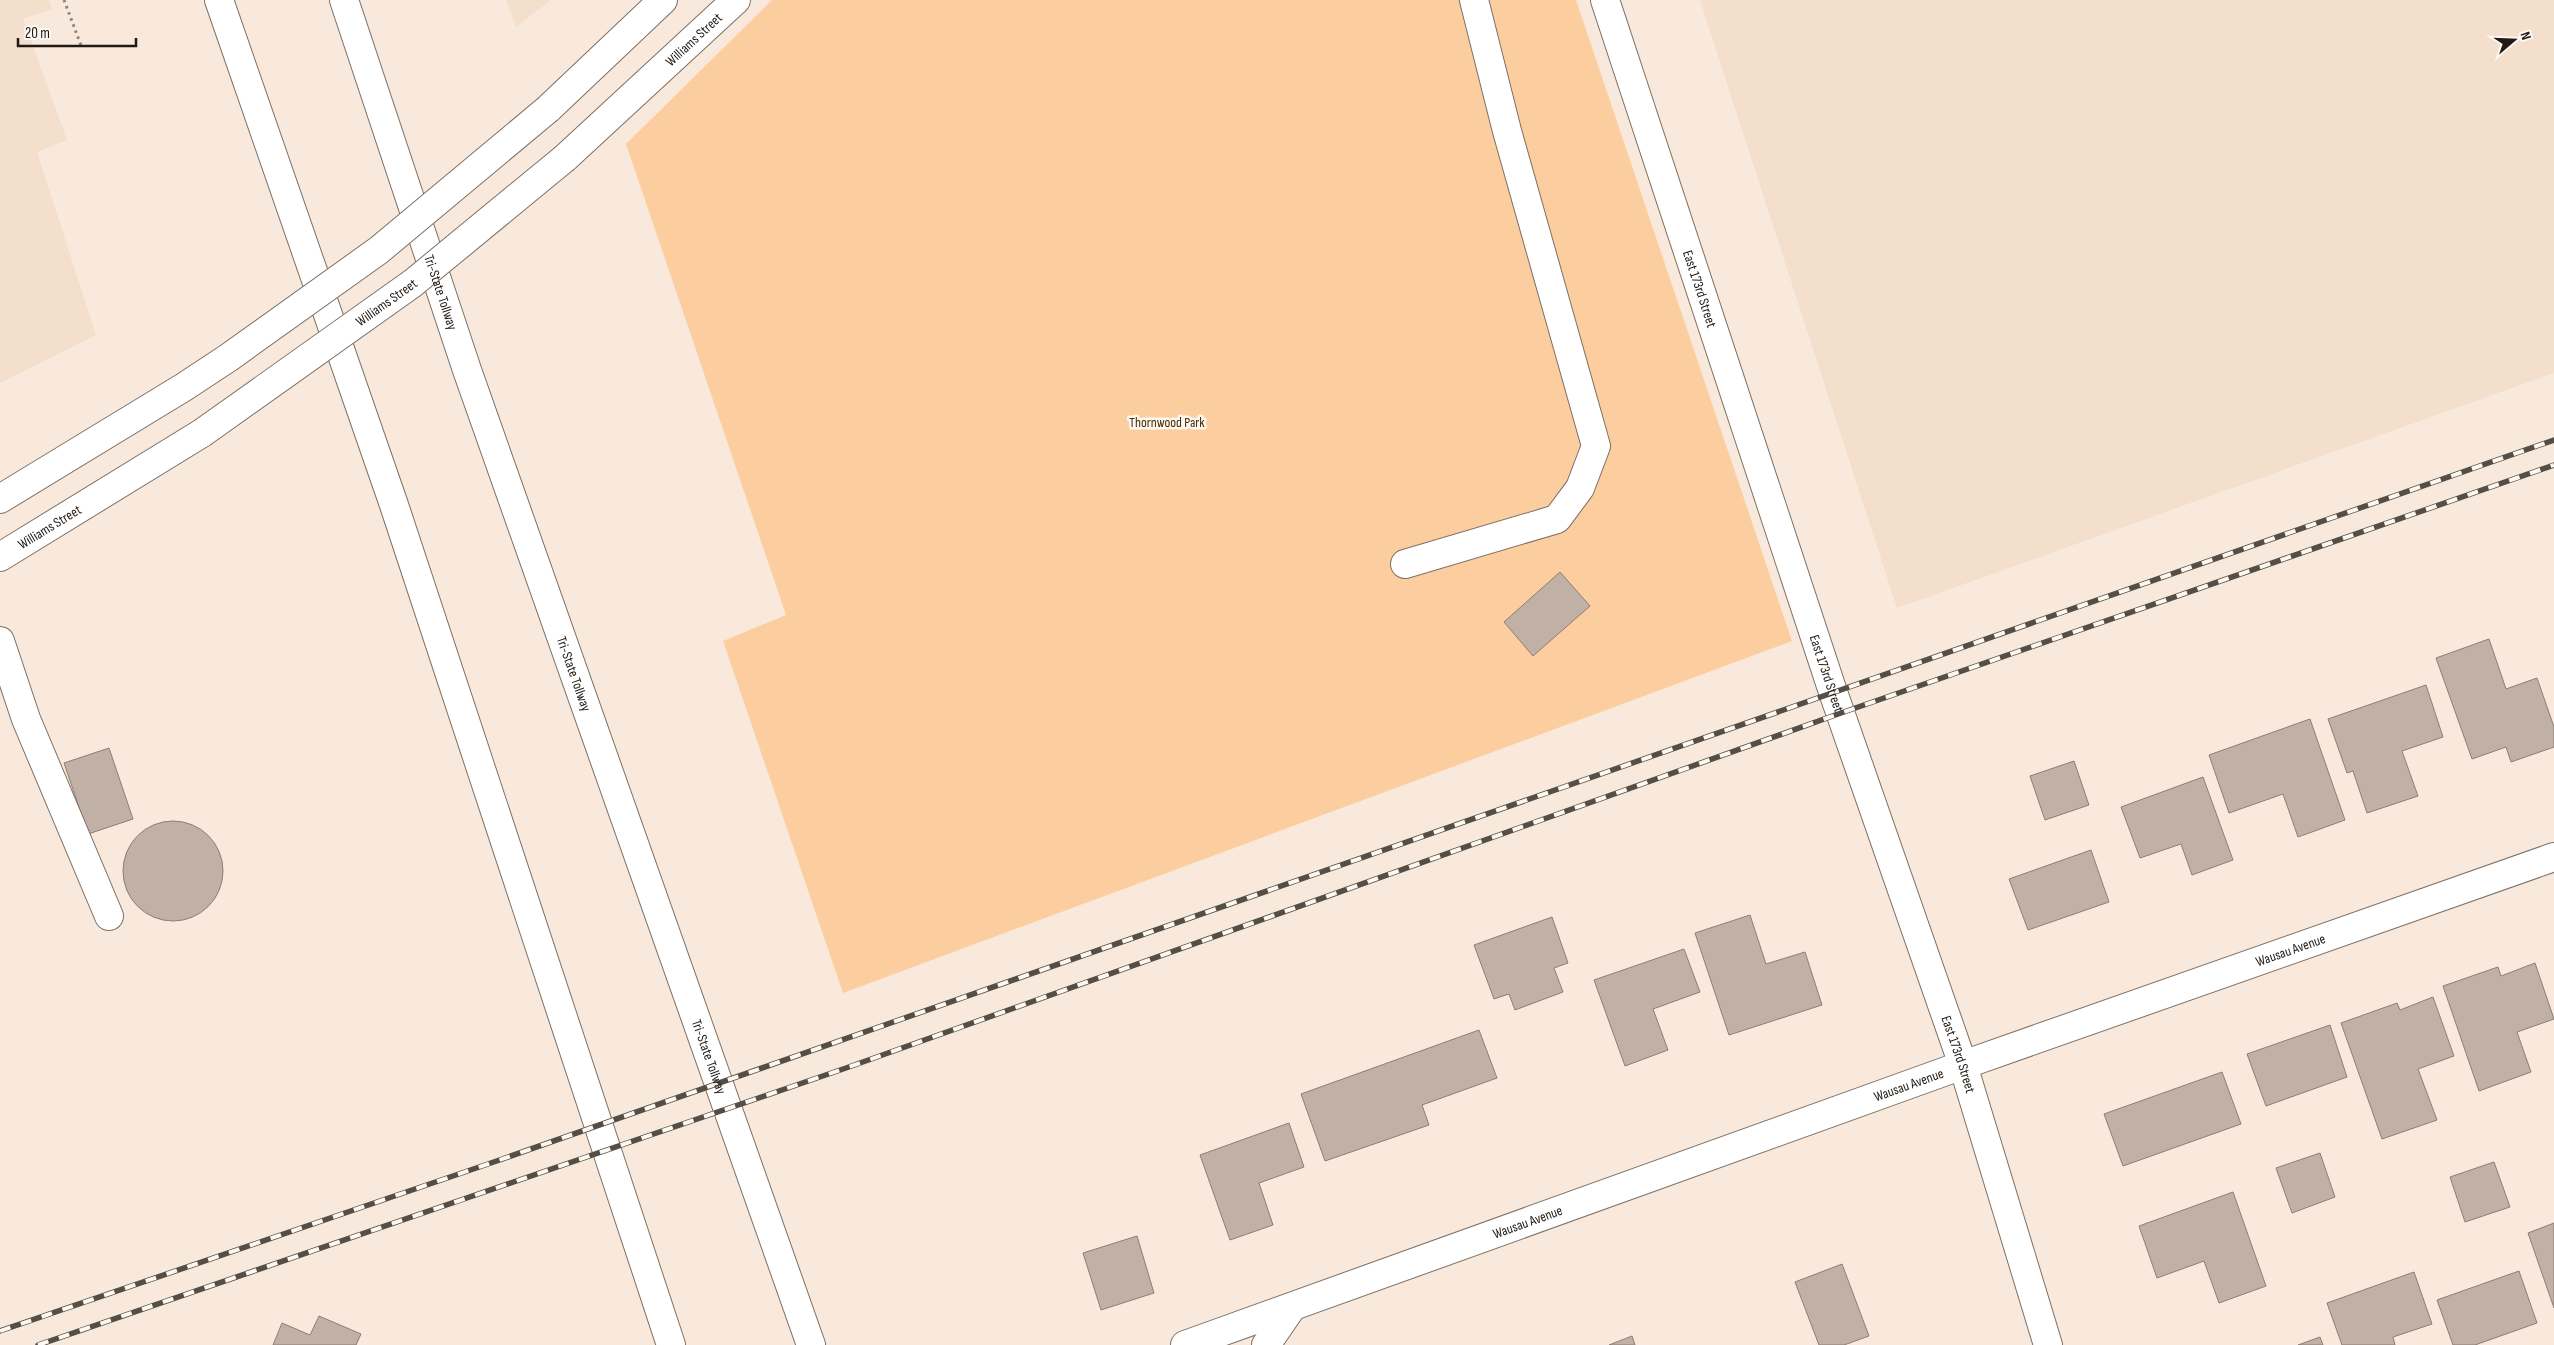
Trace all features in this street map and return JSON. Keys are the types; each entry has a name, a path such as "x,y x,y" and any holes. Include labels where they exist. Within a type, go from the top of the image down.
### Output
{"main road":[{"path":"219,0 394,505 671,1345"},
{"name":"Tri-State Tollway","path":"344,0 474,389 811,1345"},
{"path":"0,499 184,387 228,358 379,250 548,109 663,0"},
{"name":"Williams Street","path":"0,557 202,433 413,282 565,158 736,0"},
{"path":"1405,564 1557,519 1580,488 1596,446 1507,131 1474,0"},
{"name":"East 173rd Street","path":"1605,0 1833,692 1963,1066 2048,1345"},
{"path":"0,641 26,719 109,916"},
{"name":"Wausau Avenue","path":"1185,1345 1963,1066 2554,857"},
{"path":"1266,1345 1292,1307"}],"path":[{"path":"64,0 82,48"}],"shaded area":[{"path":"0,0 49,0 52,9 23,19 67,140 37,152 96,335 0,383"},
{"path":"506,0 551,0 516,27"},
{"path":"1700,0 2554,0 2554,373 1897,608"}],"green space":[{"name":"Thornwood Park","path":"772,0 1576,0 1792,641 843,993 723,641 786,615 626,144"}],"building":[{"path":"1560,572 1590,606 1533,656 1504,622"},
{"path":"2489,639 2506,689 2537,678 2554,727 2554,747 2511,762 2506,747 2472,759 2436,658"},
{"path":"2426,685 2443,737 2402,751 2418,796 2367,813 2353,771 2347,773 2328,719"},
{"path":"2310,719 2345,820 2298,837 2283,794 2229,813 2209,755"},
{"path":"109,748 133,819 88,834 64,763"},
{"path":"2074,761 2089,805 2045,820 2030,776"},
{"path":"2203,777 2233,860 2192,875 2181,844 2140,858 2121,807"},
{"path":"173,821 192,825 209,835 219,852 223,871 219,890 209,907 192,917 173,921 154,917 137,907 127,890 123,871 127,852 137,835 154,825"},
{"path":"2091,850 2109,902 2028,930 2009,879"},
{"path":"1750,915 1766,964 1805,952 1822,1005 1729,1035 1695,933"},
{"path":"1552,917 1568,963 1554,968 1563,992 1515,1010 1509,994 1494,999 1474,945"},
{"path":"1684,949 1700,992 1653,1009 1668,1050 1625,1066 1594,980"},
{"path":"2535,963 2554,1019 2517,1032 2531,1072 2479,1091 2443,986 2498,967 2501,976"},
{"path":"2433,997 2454,1056 2418,1069 2437,1120 2382,1139 2341,1023 2397,1003 2400,1010"},
{"path":"2330,1025 2347,1077 2266,1106 2247,1054"},
{"path":"1479,1030 1497,1078 1422,1105 1429,1125 1325,1161 1301,1094"},
{"path":"2222,1072 2241,1124 2123,1166 2104,1114"},
{"path":"1289,1123 1304,1167 1259,1183 1273,1225 1230,1240 1200,1155"},
{"path":"2320,1153 2335,1197 2292,1213 2276,1168"},
{"path":"2494,1162 2510,1207 2465,1222 2450,1177"},
{"path":"2233,1192 2266,1286 2219,1303 2204,1261 2157,1278 2139,1226"},
{"path":"2554,1223 2554,1308 2528,1233"},
{"path":"1137,1236 1154,1293 1101,1310 1083,1253"},
{"path":"1842,1264 1869,1336 1844,1345 1819,1345 1795,1282"},
{"path":"2519,1271 2537,1323 2475,1345 2453,1345 2437,1300"},
{"path":"2414,1272 2432,1324 2393,1337 2395,1345 2342,1345 2327,1303"},
{"path":"319,1316 361,1334 356,1345 273,1345 282,1323 310,1335"},
{"path":"1632,1336 1635,1345 1609,1345"},
{"path":"2320,1337 2323,1345 2298,1345"}],"railway":[{"path":"0,1331 488,1164 2554,440"},
{"path":"38,1345 846,1068 1841,713 2554,465"}]}
